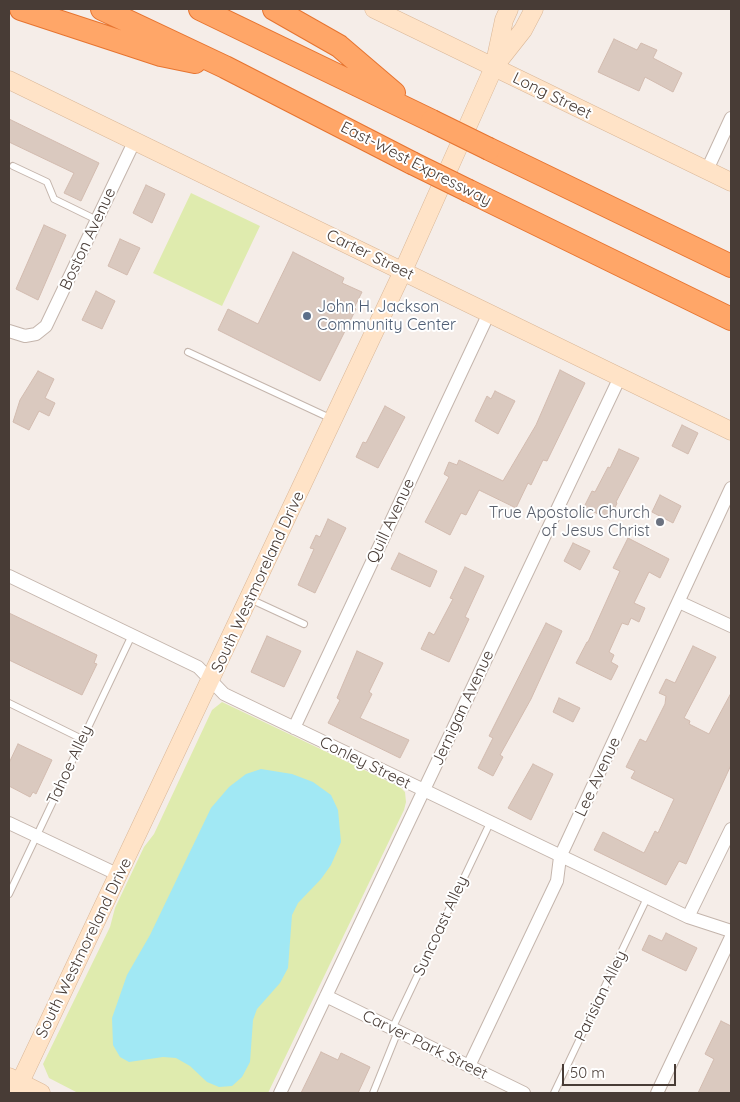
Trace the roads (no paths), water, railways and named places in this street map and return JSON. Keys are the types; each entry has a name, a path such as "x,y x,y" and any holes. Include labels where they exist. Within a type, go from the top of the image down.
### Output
{"highway":[{"path":"22,9 161,55 225,67"},
{"name":"East-West Expressway","path":"102,9 225,67 412,163 731,319"},
{"path":"200,9 731,266"},
{"path":"274,9 339,46 425,117"}],"street":[{"name":"Long Street","path":"374,9 731,182"},
{"name":"South Westmoreland Drive","path":"15,1084 120,875 404,272 494,68 504,20 509,9"},
{"name":"South Westmoreland Drive","path":"494,68 523,30 534,9"},
{"name":"Carter Street","path":"9,80 731,431"},
{"path":"707,170 731,118"},
{"name":"Boston Avenue","path":"9,331 25,336 36,334 46,326 53,315 134,140"},
{"name":"Quill Avenue","path":"294,728 488,314"},
{"name":"Jernigan Avenue","path":"280,1093 620,377"},
{"name":"Lee Avenue","path":"469,1066 557,882 560,857 731,488"},
{"name":"Conley Street","path":"9,576 198,667 224,694 423,792 688,917 731,931"},
{"path":"679,602 731,626"},
{"path":"9,823 120,875"},
{"path":"688,917 731,829"},
{"path":"658,1093 731,937"},
{"name":"Carver Park Street","path":"326,996 524,1093"},
{"path":"15,1084 41,1093"}],"lane":[{"path":"13,166 47,182 54,199 97,220"},
{"path":"188,352 334,420"},
{"path":"250,598 304,624"},
{"name":"Tahoe Alley","path":"9,894 132,635"},
{"path":"9,703 82,739"},
{"name":"Suncoast Alley","path":"373,1093 395,1030 490,824"},
{"name":"Parisian Alley","path":"554,1093 647,898"}],"water":[{"path":"261,769 292,774 313,782 331,795 338,810 341,842 331,865 321,879 298,903 292,915 288,968 280,983 257,1009 253,1020 250,1062 242,1077 232,1086 219,1087 207,1082 190,1066 176,1058 163,1057 129,1062 120,1057 113,1045 112,1018 127,975 150,935 211,808 229,787 246,774"}],"place":[{"name":"John H. Jackson Community Center","path":"307,316"},
{"name":"True Apostolic Church of Jesus Christ","path":"660,522"}]}
